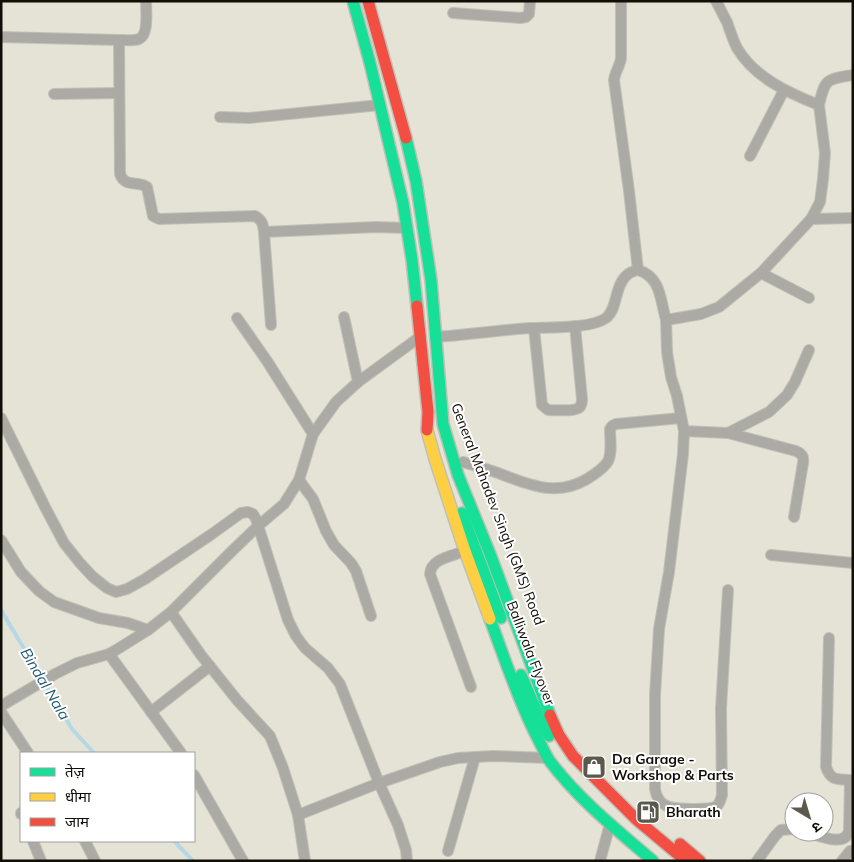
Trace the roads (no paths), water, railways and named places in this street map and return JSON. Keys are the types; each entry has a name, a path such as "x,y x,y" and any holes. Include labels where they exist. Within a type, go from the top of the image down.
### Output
{"street":[{"path":"1,36 136,40 145,34 146,1"},
{"path":"354,1 380,105 407,228 421,336 428,412"},
{"name":"General Mahadev Singh (GMS) Road","path":"368,1 404,130 416,181 431,280 441,409 451,427 486,531 555,703 568,730 583,754 623,795 700,861"},
{"path":"453,14 526,17 529,14 530,1"},
{"path":"621,1 622,58 614,80 638,270"},
{"path":"716,1 737,47 749,64 784,90 819,105"},
{"path":"119,40 120,174 122,180 147,187 153,216 159,219 255,216 260,219 264,232 272,325"},
{"path":"666,320 701,314 720,307 761,273 811,219 820,202 824,170 825,153 819,105 823,88 828,80 853,75"},
{"path":"750,156 784,90"},
{"path":"54,94 120,94"},
{"path":"220,117 250,118 380,105"},
{"path":"811,219 853,218"},
{"path":"264,232 376,227 407,228"},
{"path":"435,337 597,323 606,318 612,310 618,290 628,274 638,270 645,272 652,277 657,286 666,320 667,352 671,376 684,430 683,454 670,563 659,630 655,695 656,796 665,806 672,808 711,808 717,805 722,795 721,708 728,590"},
{"path":"761,273 809,298"},
{"path":"344,317 358,382"},
{"path":"237,318 267,361 313,434"},
{"path":"534,328 542,405 548,410 575,410 582,405 575,326"},
{"path":"1,706 77,663 109,654 148,630 171,612 232,550 284,504 299,480 313,434 336,402 358,382 421,336"},
{"path":"728,433 769,412 787,395 809,350"},
{"name":"Balliwala Flyover","path":"441,409 438,426 449,478 528,691 543,726 561,756 579,777"},
{"name":"General Mahadev Singh (GMS) Road","path":"428,412 428,432 435,459 465,551 524,710 548,758 580,795 653,861"},
{"name":"Balliwala Flyover","path":"428,412 438,426 458,475 490,554 548,710 559,734 573,756 589,774 637,820 686,861"},
{"path":"1,418 64,543 94,577 107,588 116,592 127,589 145,579 241,514 248,512 253,514 288,620 305,648 328,668 340,684 378,783 398,825 406,850 407,861"},
{"path":"463,462 530,486 562,488 577,485 599,472 610,460 610,429 612,426 616,424 681,418"},
{"path":"684,430 728,433 796,451 801,454 804,458 804,463 794,518"},
{"path":"299,480 313,499 334,545 356,571 371,616"},
{"path":"1,540 21,572 39,591 54,602 99,618 128,623 148,630"},
{"path":"465,551 436,562 430,569 430,574 471,687"},
{"path":"771,555 853,563"},
{"path":"171,612 237,700 270,736 283,768 298,815 305,861"},
{"path":"829,638 826,767 828,774 832,778 851,780 848,835 839,841 834,840"},
{"path":"109,654 180,752"},
{"path":"151,712 210,666"},
{"path":"1,712 27,752"},
{"path":"448,851 475,757"},
{"path":"298,815 378,783 440,762 475,757 548,758"},
{"path":"195,777 242,861"},
{"path":"592,790 675,861"},
{"path":"600,861 610,824"},
{"path":"756,861 775,836 781,830 784,830"},
{"path":"33,842 41,861"},
{"path":"86,842 95,861"},
{"path":"842,861 850,850"}],"waterway":[{"name":"Bindal Nala","path":"1,610 72,729 93,752"},
{"name":"Bindal Nala","path":"175,842 193,861"}],"place":[{"name":"Da Garage - Workshop & Parts","path":"594,767"},
{"name":"Bharath","path":"648,812"}]}
